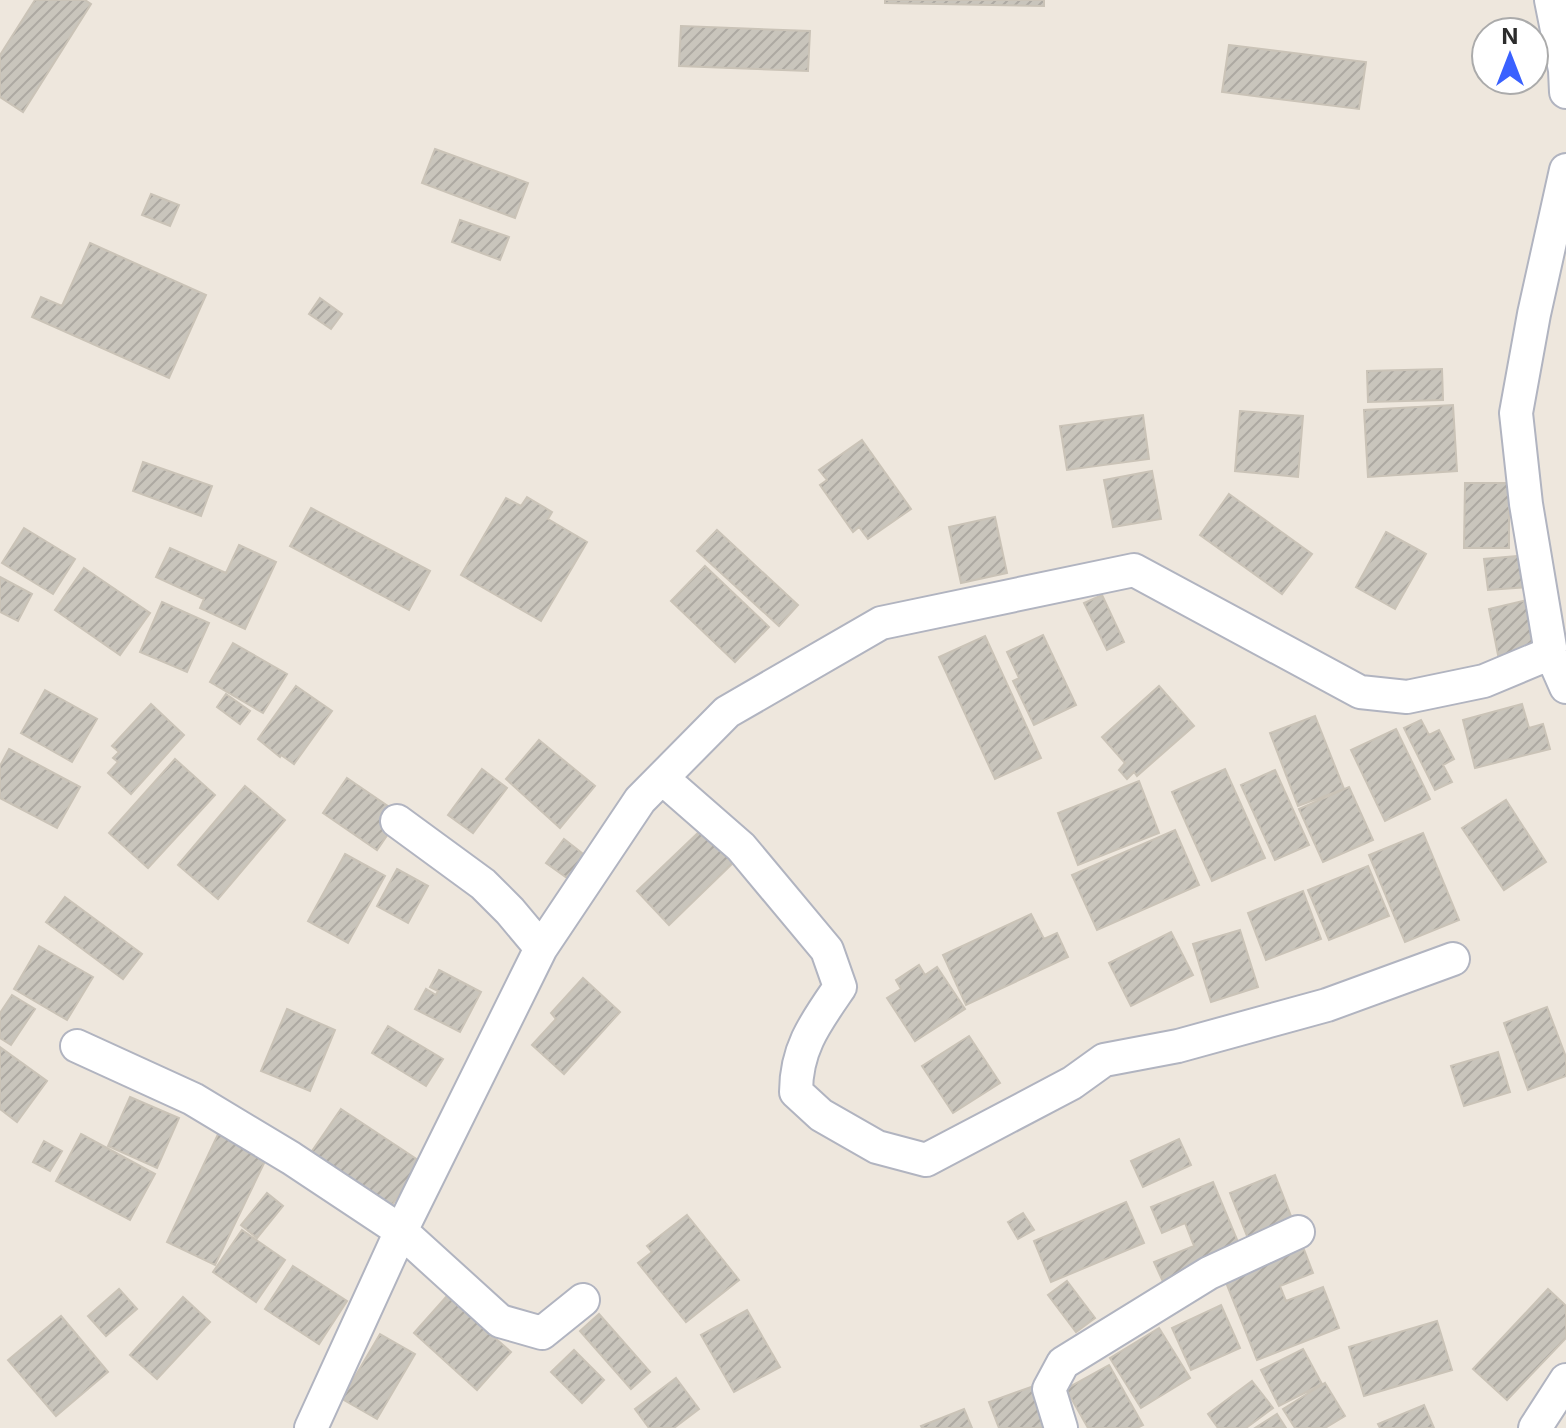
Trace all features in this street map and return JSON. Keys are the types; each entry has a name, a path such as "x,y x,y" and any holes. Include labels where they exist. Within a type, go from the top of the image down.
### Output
{"street":[{"path":"1551,0 1565,70 1566,92"},
{"path":"1566,170 1516,413 1526,504 1551,653 1566,687"},
{"path":"311,1428 401,1231 541,948 640,800 727,712 881,623 1134,570 1360,692 1407,697 1484,681 1551,653"},
{"path":"662,778 741,847 827,950 840,987 812,1029 796,1068 796,1092 821,1115 877,1147 926,1160 1072,1083 1104,1060 1178,1046 1327,1005 1453,959"},
{"path":"397,821 483,884 541,948"},
{"path":"77,1046 193,1099 291,1158 401,1231 500,1321 542,1333 583,1300"},
{"path":"1061,1428 1049,1389 1063,1363 1209,1273 1298,1232"},
{"path":"1535,1428 1566,1380"}],"building":[{"path":"35,0 85,0 91,4 23,112 0,97 0,55"},
{"path":"885,0 1044,0 1044,6 885,3"},
{"path":"681,26 810,31 808,71 679,66"},
{"path":"1229,45 1366,62 1359,109 1222,92"},
{"path":"435,149 528,183 515,218 422,183"},
{"path":"151,194 179,205 170,226 142,215"},
{"path":"460,220 509,237 500,260 452,242"},
{"path":"90,243 206,295 169,378 32,317 41,297 62,306"},
{"path":"320,298 342,314 331,329 309,314"},
{"path":"1442,369 1443,400 1368,402 1367,371"},
{"path":"1453,405 1457,471 1368,477 1364,410"},
{"path":"1240,411 1303,416 1298,477 1235,471"},
{"path":"1143,415 1149,459 1067,470 1060,426"},
{"path":"862,440 911,509 868,539 859,527 853,532 820,485 827,480 819,470"},
{"path":"143,462 212,486 201,516 133,491"},
{"path":"1152,471 1161,519 1113,527 1104,480"},
{"path":"1465,483 1509,483 1509,548 1464,548"},
{"path":"1229,494 1312,554 1282,594 1200,535"},
{"path":"527,497 552,512 548,519 587,542 541,621 461,575 506,498 521,506"},
{"path":"311,508 430,571 409,610 290,546"},
{"path":"995,517 1007,573 961,583 949,527"},
{"path":"24,528 75,559 53,594 2,563"},
{"path":"717,530 798,605 779,626 697,551"},
{"path":"1386,532 1426,554 1395,609 1356,587"},
{"path":"239,545 276,562 245,629 200,608 204,599 156,577 170,548 226,573"},
{"path":"1528,555 1531,587 1488,590 1484,559"},
{"path":"705,566 769,627 735,662 671,601"},
{"path":"84,568 150,613 120,655 55,610"},
{"path":"0,577 32,594 18,621 0,612"},
{"path":"1102,595 1124,642 1107,650 1084,603"},
{"path":"1531,599 1544,654 1500,665 1489,609"},
{"path":"162,602 209,623 187,672 140,652"},
{"path":"1043,635 1076,705 1034,725 1013,681 1019,678 1007,652"},
{"path":"985,636 1041,758 995,779 939,657"},
{"path":"233,643 287,674 263,713 210,682"},
{"path":"296,686 332,711 294,764 258,739"},
{"path":"1159,686 1194,726 1137,776 1134,772 1127,779 1119,770 1125,763 1102,737"},
{"path":"45,690 97,719 72,762 21,733"},
{"path":"226,694 250,711 240,724 217,707"},
{"path":"151,704 184,735 131,794 108,773 118,762 113,758 119,752 112,746"},
{"path":"1522,704 1529,728 1543,724 1550,749 1475,768 1463,720"},
{"path":"1315,716 1344,789 1298,806 1270,733"},
{"path":"1421,720 1429,735 1439,730 1454,759 1443,765 1452,782 1435,790 1404,728"},
{"path":"1396,729 1430,799 1385,821 1351,750"},
{"path":"539,740 595,786 560,828 506,779"},
{"path":"9,749 80,787 57,828 0,798 0,766"},
{"path":"175,759 215,795 148,868 109,833"},
{"path":"482,769 507,788 473,833 448,815"},
{"path":"1225,769 1265,858 1212,881 1172,792"},
{"path":"1275,770 1309,845 1275,860 1241,785"},
{"path":"347,778 401,815 377,850 323,813"},
{"path":"1139,781 1159,833 1078,865 1058,813"},
{"path":"245,786 285,820 218,899 178,865"},
{"path":"1349,787 1373,840 1323,862 1299,809"},
{"path":"1506,800 1546,862 1504,890 1462,828"},
{"path":"701,830 733,863 669,925 637,891"},
{"path":"1175,830 1199,885 1097,930 1072,875"},
{"path":"1423,833 1459,920 1405,942 1369,855"},
{"path":"564,839 587,857 570,880 546,863"},
{"path":"345,854 385,876 348,943 308,921"},
{"path":"1368,866 1389,916 1329,940 1308,890"},
{"path":"397,869 428,886 408,923 377,906"},
{"path":"1303,891 1321,939 1266,960 1248,913"},
{"path":"65,897 142,954 123,979 46,922"},
{"path":"1031,914 1044,939 1057,933 1068,957 966,1005 943,955"},
{"path":"1240,930 1258,987 1211,1002 1193,944"},
{"path":"1171,932 1193,975 1131,1006 1109,963"},
{"path":"39,946 93,977 67,1020 14,989"},
{"path":"919,965 925,975 937,967 965,1009 915,1041 887,998 901,989 896,980"},
{"path":"439,970 481,992 460,1032 415,1009 426,989 436,995 438,991 430,987"},
{"path":"583,978 620,1012 564,1074 532,1045 556,1019 551,1013"},
{"path":"12,995 35,1009 11,1045 0,1038 0,1013"},
{"path":"1547,1007 1566,1057 1566,1076 1528,1090 1504,1023"},
{"path":"287,1009 335,1030 310,1091 261,1071"},
{"path":"388,1026 443,1059 426,1086 372,1053"},
{"path":"969,1036 1000,1083 953,1113 922,1066"},
{"path":"0,1047 47,1081 17,1122 0,1109"},
{"path":"1498,1052 1510,1092 1464,1106 1451,1066"},
{"path":"130,1097 179,1118 157,1168 108,1146"},
{"path":"341,1109 421,1162 390,1208 310,1154"},
{"path":"219,1132 268,1155 215,1265 167,1242"},
{"path":"81,1134 155,1174 130,1220 56,1181"},
{"path":"1179,1139 1191,1165 1143,1187 1131,1161"},
{"path":"44,1141 62,1151 50,1171 33,1162"},
{"path":"1275,1175 1296,1229 1251,1246 1230,1193"},
{"path":"1213,1182 1243,1254 1165,1286 1154,1262 1194,1246 1185,1223 1162,1233 1151,1207"},
{"path":"267,1193 283,1206 257,1238 241,1225"},
{"path":"1126,1202 1144,1243 1051,1282 1034,1241"},
{"path":"1023,1213 1034,1230 1018,1239 1008,1222"},
{"path":"687,1215 739,1280 686,1322 638,1263 652,1252 647,1246"},
{"path":"242,1230 285,1260 256,1302 213,1272"},
{"path":"1300,1239 1313,1273 1280,1286 1286,1301 1323,1287 1339,1328 1257,1360 1221,1270"},
{"path":"293,1266 347,1301 319,1344 265,1309"},
{"path":"1067,1281 1095,1318 1076,1332 1048,1295"},
{"path":"119,1289 137,1309 106,1336 88,1316"},
{"path":"1548,1289 1566,1306 1566,1338 1507,1400 1473,1369"},
{"path":"447,1296 511,1352 477,1390 414,1333"},
{"path":"183,1297 210,1322 157,1379 130,1355"},
{"path":"1221,1305 1240,1348 1191,1370 1172,1328"},
{"path":"747,1310 780,1367 734,1392 701,1335"},
{"path":"599,1314 650,1372 631,1389 580,1331"},
{"path":"61,1316 108,1372 56,1416 8,1360"},
{"path":"1437,1321 1452,1370 1364,1396 1349,1347"},
{"path":"1159,1328 1190,1378 1141,1408 1110,1358"},
{"path":"380,1334 415,1354 377,1419 342,1399"},
{"path":"1303,1349 1322,1384 1279,1406 1261,1370"},
{"path":"574,1350 604,1380 582,1403 551,1372"},
{"path":"1109,1365 1143,1425 1137,1428 1088,1428 1066,1389"},
{"path":"676,1378 699,1409 674,1428 649,1428 635,1409"},
{"path":"1252,1381 1273,1408 1246,1428 1218,1428 1208,1414"},
{"path":"1325,1383 1345,1416 1325,1428 1295,1428 1283,1409"},
{"path":"1031,1387 1048,1428 999,1428 989,1402"},
{"path":"1424,1405 1434,1428 1380,1428 1378,1424"},
{"path":"964,1409 972,1428 921,1426"},
{"path":"1277,1414 1286,1428 1255,1428"}]}
